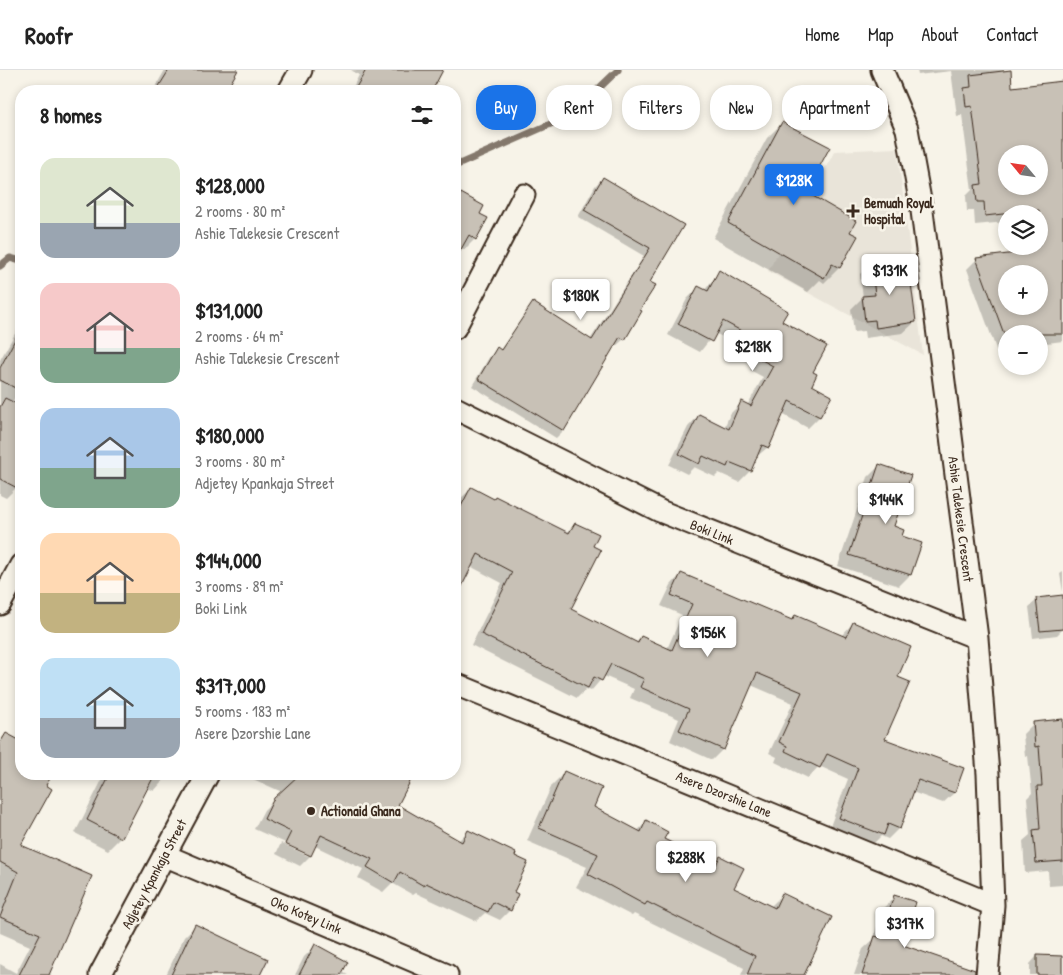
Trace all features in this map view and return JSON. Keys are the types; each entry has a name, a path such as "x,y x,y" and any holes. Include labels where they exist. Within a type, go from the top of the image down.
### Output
{"street":[{"path":"292,85 301,70"},
{"name":"Ashie Talekesie Crescent","path":"882,70 907,129 922,211 977,638 988,774 993,905 987,975"},
{"path":"461,316 524,194"},
{"name":"Boki Link","path":"461,411 660,511 977,638"},
{"path":"0,604 15,576"},
{"name":"Asere Dzorshie Lane","path":"461,686 993,905"},
{"name":"Adjetey Kpankaja Street","path":"100,975 205,780"},
{"name":"Oko Kotey Link","path":"164,855 447,975"}],"shaded area":[{"name":"Bemuah Royal Hospital","path":"897,148 923,355 768,271 835,151"}],"building":[{"path":"169,70 238,70 229,85 160,85"},
{"path":"366,70 443,70 435,85 357,85"},
{"path":"1011,70 1012,87 1063,81 1063,334 1048,334 1048,325 1001,325 976,258 1000,255 1048,255 1048,205 998,205 998,215 985,216 984,202 977,202 975,185 982,184 972,106 966,107 964,88 971,87 970,75"},
{"path":"782,122 782,130 797,130 830,147 806,192 856,221 850,232 858,236 840,268 832,264 824,278 728,223"},
{"path":"603,177 684,225 650,282 656,285 640,310 642,311 625,340 620,337 564,431 478,379 497,347 501,350 533,302 592,340 650,248 584,210"},
{"path":"461,193 484,206 480,214 488,218 476,240 469,235 461,249"},
{"path":"893,259 894,269 909,267 916,322 876,328 875,320 865,321 862,296 875,295 871,261"},
{"path":"719,270 788,311 782,321 827,346 813,372 817,374 812,385 832,396 820,417 789,401 769,448 762,445 751,471 729,462 727,467 703,456 699,464 679,454 699,414 729,429 741,401 751,406 773,366 760,359 767,345 723,321 712,342 678,324 698,286 708,291"},
{"path":"15,339 15,388 0,380 0,368"},
{"path":"5,398 15,403 15,487 0,479 0,407"},
{"path":"879,464 911,475 894,526 904,530 902,536 922,543 911,575 849,555"},
{"path":"471,487 494,499 495,496 569,533 575,523 599,534 593,546 601,550 571,609 638,643 641,636 672,650 692,604 671,595 681,573 792,620 795,615 846,637 853,622 911,647 898,677 910,682 885,739 964,768 955,793 918,780 900,829 888,824 884,835 839,818 858,768 827,754 820,768 785,751 787,746 779,742 802,692 757,673 724,750 679,730 689,709 640,687 644,679 611,664 602,681 594,677 588,688 481,634 512,572 478,554 461,588 461,506"},
{"path":"1063,595 1063,629 1040,631 1036,598"},
{"path":"1063,719 1063,861 1036,863 1033,830 1040,829 1037,786 1042,786 1039,746 1035,747 1033,722"},
{"path":"6,733 15,738 15,780 49,780 46,785 52,789 21,845 92,876 49,975 19,975 40,934 0,917 18,872 0,862 0,743"},
{"path":"564,771 602,788 594,807 641,832 646,820 668,832 664,839 716,865 720,856 744,868 734,888 775,908 782,893 832,917 804,975 747,975 755,956 647,902 645,905 588,874 598,854 539,828"},
{"path":"107,780 152,780 122,838 87,820"},
{"path":"294,780 411,780 398,805 462,842 468,830 516,853 515,856 528,862 514,892 518,894 511,911 493,902 488,912 426,883 424,886 400,872 394,883 367,867 372,859 321,835 311,856 285,844 291,832 264,819 274,798"},
{"path":"894,895 916,902 903,945 975,970 975,975 862,975 875,936 881,938"},
{"path":"195,924 268,959 260,975 171,975"},
{"path":"315,944 348,962 341,975 299,975"},
{"path":"1037,955 1062,956 1062,975 1037,975"}],"waterway":[{"path":"461,163 571,115 618,70"},
{"path":"0,266 10,258 15,259"}],"place":[{"name":"Bemuah Royal Hospital","path":"853,211"},
{"name":"Actionaid Ghana","path":"311,811"}]}
